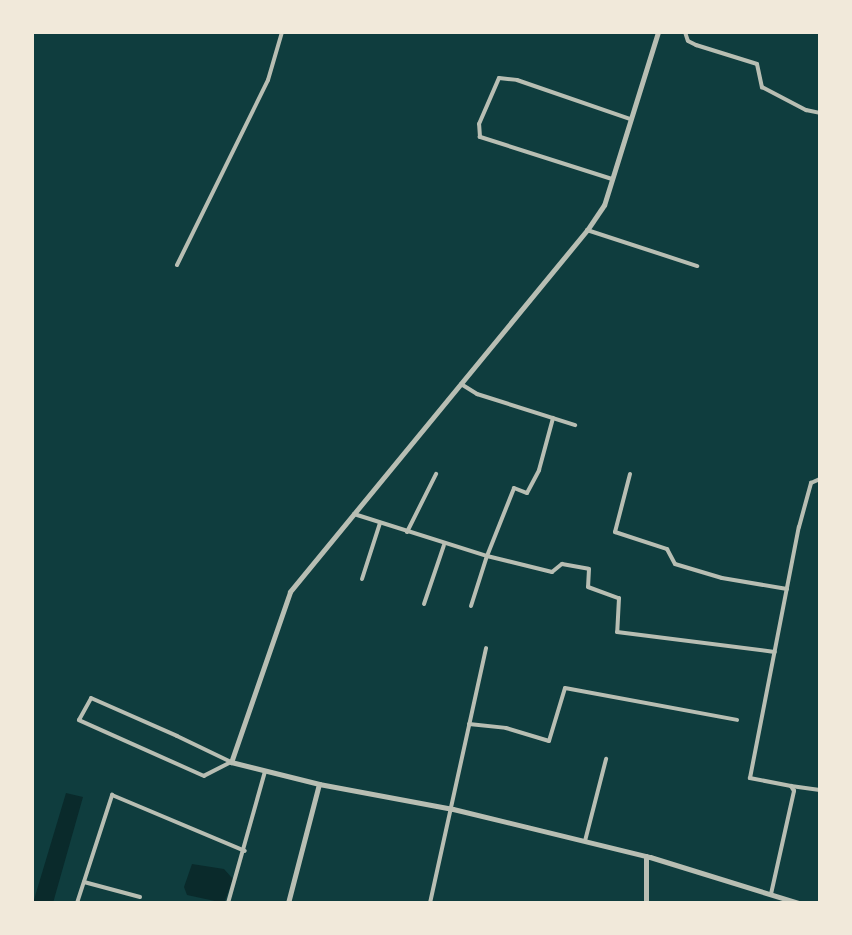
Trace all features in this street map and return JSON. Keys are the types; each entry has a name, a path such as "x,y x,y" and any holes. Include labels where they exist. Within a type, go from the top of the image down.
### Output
{"street":[{"path":"177,265 268,80 282,32"},
{"path":"658,32 604,205 587,230 290,592 231,762 204,776 79,720 91,698 231,762 319,784 453,809 646,856 799,903"},
{"path":"685,32 688,41 696,45 757,64 762,87 806,110 820,113"},
{"path":"614,180 480,137 479,124 499,78 517,80 633,119"},
{"path":"587,230 697,266"},
{"path":"461,384 477,394 575,425"},
{"path":"471,606 514,488 527,493 539,470 553,418"},
{"path":"407,532 436,474"},
{"path":"630,474 615,532 667,549 675,564 722,578 787,589"},
{"path":"820,479 811,483 750,778 820,790"},
{"path":"354,514 444,545 552,572 562,564 589,569 588,587 619,598 617,632 775,652"},
{"path":"362,579 380,523"},
{"path":"424,604 444,545"},
{"path":"430,903 486,648"},
{"path":"469,724 506,728 549,741 565,688 737,720"},
{"path":"585,841 606,759"},
{"path":"228,903 265,771"},
{"path":"288,903 319,784"},
{"path":"775,898 793,804 791,786"},
{"path":"77,903 112,795 245,851"},
{"path":"646,856 646,903"},
{"path":"84,882 140,897"}],"water":[{"path":"66,793 83,797 53,903 33,903"},
{"path":"192,864 224,869 233,879 224,903 187,895 184,887"}]}
